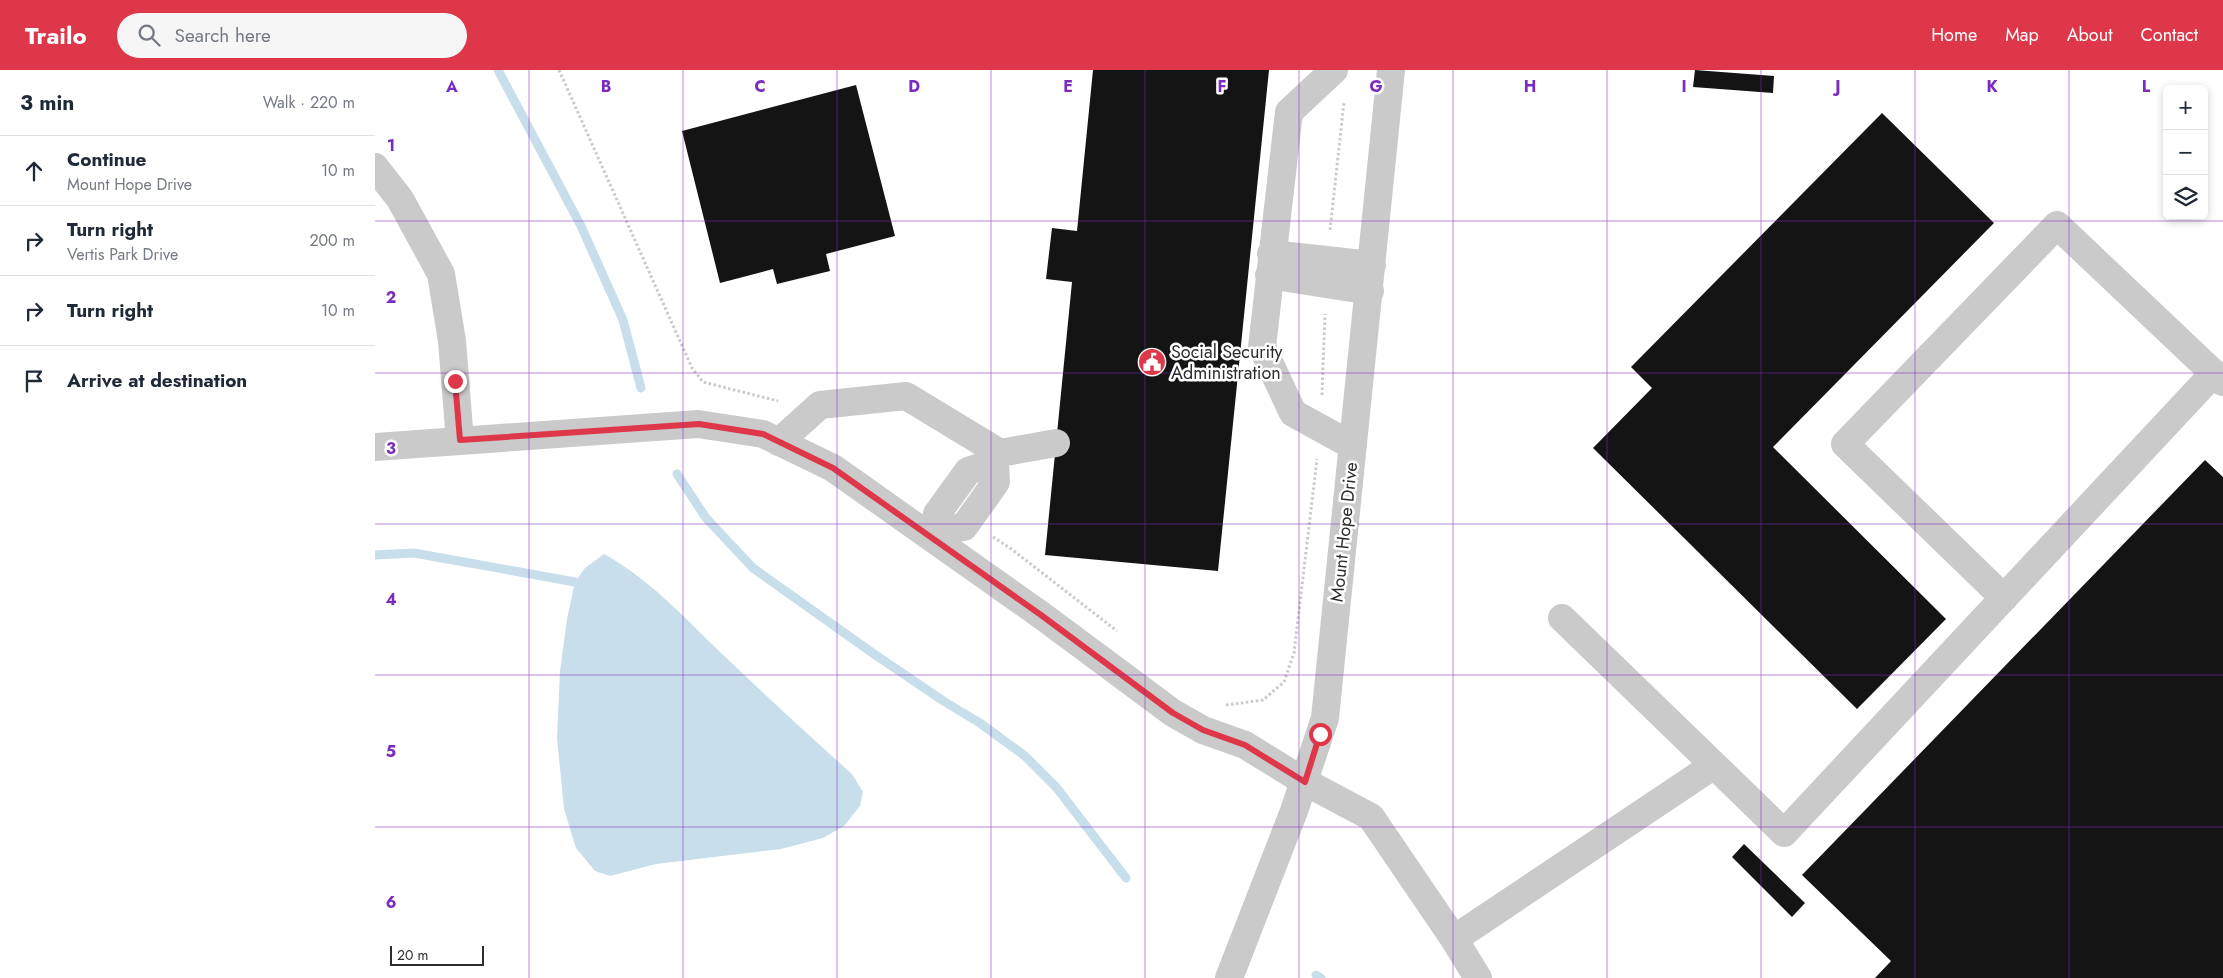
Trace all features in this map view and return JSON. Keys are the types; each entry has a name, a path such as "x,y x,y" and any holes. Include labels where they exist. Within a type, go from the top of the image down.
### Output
{"street":[{"path":"1334,70 1289,112 1270,264 1262,347 1293,413 1353,446"},
{"name":"Mount Hope Drive","path":"1229,978 1305,782 1325,718 1391,70"},
{"path":"375,167 400,199 441,274 451,332 460,440"},
{"path":"1562,618 1784,833 2004,598 2218,378 2057,225 1845,444 2004,598"},
{"path":"1270,264 1371,278"},
{"path":"779,442 820,405 906,396 997,458"},
{"path":"375,447 699,424 763,434 833,468 939,535 1173,713 1203,730 1245,745 1305,782 1371,817 1454,939 1478,978"},
{"path":"939,535 937,514 968,472 997,458 1056,443"},
{"path":"1454,939 1714,765"}],"water":[{"path":"604,554 636,575 665,599 852,774 863,792 860,806 844,826 823,838 781,849 656,864 610,876 595,871 576,848 564,809 557,738 560,671 567,619 575,582 585,568"}],"building":[{"name":"Social Security Administration","path":"1093,70 1269,70 1218,571 1045,555 1072,282 1046,279 1052,228 1077,231"},
{"path":"1695,70 1774,76 1773,93 1693,87"},
{"path":"856,85 895,236 826,254 830,271 777,284 773,269 720,283 682,131"},
{"path":"1882,113 1994,223 1773,447 1946,619 1857,709 1593,448 1652,388 1631,367"},
{"path":"2205,460 2223,477 2223,978 1875,978 1891,961 1802,875"},
{"path":"1744,844 1805,903 1792,917 1732,857"}],"waterway":[{"path":"498,70 581,226 623,320 641,388"},
{"path":"677,474 706,518 753,568 874,654 980,723 1025,756 1056,787 1126,878"},
{"path":"375,555 414,553 575,582"},
{"path":"1316,975 1321,978"}],"place":[{"name":"Social Security Administration","path":"1152,362"}],"route":[{"path":"455,381 460,440 699,424 763,434 833,468 1041,615 1173,713 1203,730 1245,745 1305,782 1320,734"}]}
